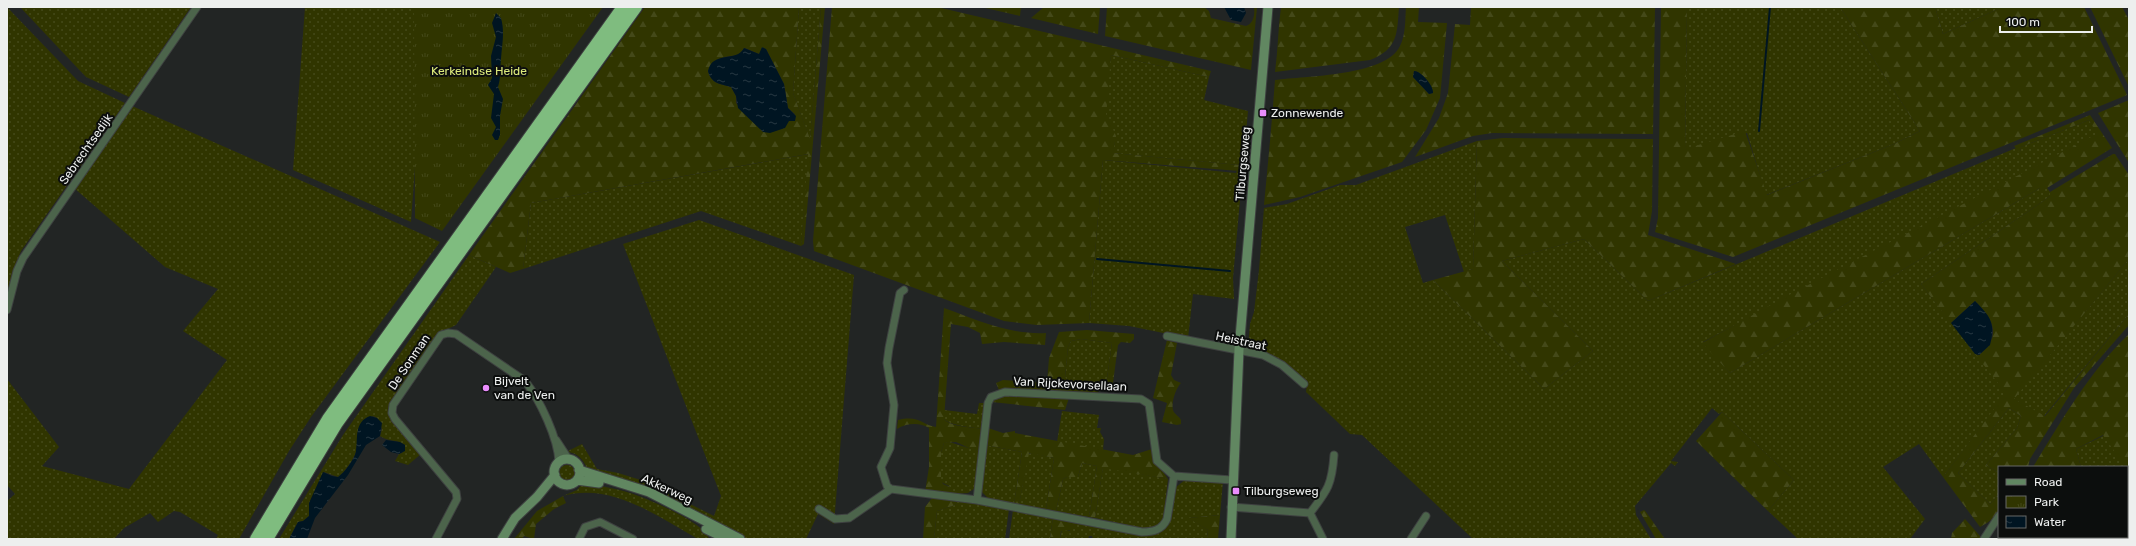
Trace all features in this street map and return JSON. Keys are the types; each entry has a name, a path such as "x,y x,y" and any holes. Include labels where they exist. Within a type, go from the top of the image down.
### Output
{"highway":[{"path":"256,539 328,419 623,7"},
{"path":"268,539 280,516 342,416 636,7"}],"street":[{"name":"Sebrechtsedijk","path":"7,310 17,271 23,258 197,7"},
{"name":"Tilburgseweg","path":"1231,539 1232,480 1239,350 1268,7"},
{"path":"890,489 887,486 881,467 890,448 894,405 887,363 893,322 900,293 904,290"},
{"name":"De Sonman","path":"436,539 457,499 456,492 392,413 393,404 441,335 448,332 456,334 525,381 533,391 556,440 569,460"},
{"name":"Heistraat","path":"1166,336 1263,355 1273,359 1304,384"},
{"name":"Van Rijckevorsellaan","path":"977,500 988,403 991,398 1005,392 1141,399 1149,404 1157,461 1174,476"},
{"name":"De Sonman","path":"556,440 559,462"},
{"path":"1310,512 1321,498 1332,479 1334,455"},
{"path":"537,497 560,484 568,485 578,475 576,463 569,460 559,462 554,469 555,476 560,484"},
{"name":"Akkerweg","path":"578,475 591,481 641,495 718,535 740,539"},
{"path":"502,539 515,518 537,497 555,476"},
{"path":"819,509 834,519 849,518 890,489 977,500 1142,532 1152,532 1165,524 1167,519 1174,476 1232,480"},
{"path":"1231,507 1310,512"},
{"path":"1310,512 1322,539"},
{"path":"1410,539 1426,516"},
{"path":"1984,539 1998,518"},
{"path":"579,539 585,527 600,522 633,539"}],"green space":[{"path":"7,7 78,81 125,103 21,251 12,273 7,300"},
{"path":"20,7 191,7 129,97 86,77"},
{"path":"305,7 470,7 420,96 411,222 293,170"},
{"name":"Kerkeindse Heide","path":"414,7 603,7 442,231 415,218"},
{"path":"645,7 799,7 793,93 810,139 821,7 825,7 804,244 801,246 808,154 531,203 523,269 510,273 469,255","holes":["745,48 759,54 766,49 784,84 788,108 795,114 777,130 764,130 757,126 736,103 736,96 731,87 720,84 711,79 708,71 724,57 738,55"]},
{"path":"799,7 821,7 810,140 793,93"},
{"path":"832,7 937,7 1211,71 1209,77 1111,55 1106,114 1116,136 1113,153 1239,165 1239,171 1103,160 1089,323 1037,325 1004,321 814,251 813,241"},
{"path":"981,7 1021,7 1020,16"},
{"path":"1044,7 1100,7 1098,34 1031,18"},
{"path":"1107,7 1204,7 1209,11 1211,18 1246,26 1251,23 1254,15 1254,7 1257,7 1251,70 1105,36"},
{"path":"1281,7 1399,7 1398,25 1391,46 1379,56 1370,60 1275,72"},
{"path":"1406,7 1419,7 1418,22 1447,23 1440,98 1426,130 1402,162 1300,197 1264,205 1275,80 1344,73 1379,63 1392,56 1402,41","holes":["1414,71 1426,79 1433,93 1429,94 1413,77"]},
{"path":"1471,7 1655,7 1653,134 1492,133 1473,136 1415,157 1439,118 1448,93 1455,24 1470,25"},
{"path":"1661,7 1687,7 1685,149 1745,131 1767,195 1894,144 1920,131 1840,7 1935,7 1943,34 1998,9 1998,7 2084,7 2127,95 1733,257 1655,232 1658,218"},
{"path":"1687,7 1840,7 1920,131 1894,144 1766,195 1747,133 1685,150"},
{"path":"1935,7 1998,7 1998,9 1943,34"},
{"path":"2090,7 2122,7 2129,20 2129,87"},
{"path":"1111,55 1209,77 1204,100 1248,111 1233,278 1234,299 1193,294 1188,338 1129,326 1089,323 1103,160 1236,173 1239,165 1112,153 1115,139 1106,115 1107,85"},
{"path":"2129,100 2129,163 2098,113"},
{"path":"132,106 440,242 311,417 289,451 239,539 216,539 218,535 180,512 174,511 158,522 150,513 124,528 114,539 7,539 7,501 15,494 7,485 7,379 59,447 42,466 129,489 227,360 183,331 218,289 165,267 74,188"},
{"path":"2090,115 2112,148 2047,188 2040,188 1730,373 1702,343 1791,294 2097,134 2089,120 2021,147 2020,153 2014,146"},
{"path":"2089,120 2098,134 1703,342 1730,373 2040,188 2047,188 2050,192 2050,196 1921,284 2007,393 1943,477 1919,444 1883,467 1925,519 1910,539 1798,539 1768,511 1794,480 1722,412 1719,414 1712,408 1671,461 1678,462 1675,466 1671,463 1635,506 1636,515 1651,539 1473,539 1362,435 1350,434 1306,392 1307,382 1300,376 1287,366 1265,353 1248,348 1250,324 1254,312 1259,270 1264,208 1287,204 1340,185 1356,185 1477,141 1473,269 1464,272 1445,215 1405,227 1423,283 1433,280 1544,389 1593,351 1502,261 1584,239 1648,301 2016,148 2020,152 2021,147"},
{"path":"1503,138 1653,139 1652,211 1648,235 1736,264 1648,301 1584,239 1502,261 1593,351 1544,389 1433,280 1473,269 1477,141"},
{"path":"809,154 801,246 701,211 523,269 531,203"},
{"path":"2115,154 2129,175 2129,259 2014,399 2045,416 2129,314 2129,325 2074,388 2030,459 2028,466 1998,466 1998,472 1986,465 2017,428 2021,416 2009,408 1958,473 1990,504 1998,495 1998,511 1991,520 1980,527 1943,477 2006,393 1975,354 1979,355 1991,341 1993,328 1987,315 1975,301 1951,323 1921,284 2042,202 2050,196 2050,192"},
{"path":"699,220 854,275 834,524 818,514 806,539 742,539 587,468 579,457 573,453 566,452 582,444 597,469 618,473 644,481 714,516 721,496 623,244"},
{"path":"469,255 496,267 456,325 437,334 389,405 389,412 395,425 421,454 408,465 395,461 399,454 402,453 405,445 380,436 382,429 377,418 373,416 366,420 359,427 356,452 348,466 338,477 324,472 309,507 309,516 303,521 298,522 289,539 279,539 343,435"},
{"path":"2129,259 2129,314 2044,416 2013,399"},
{"path":"944,308 994,326 1020,332 1046,333 1045,345 1004,342 982,344 980,333 968,327 951,324 944,419 951,424 982,429 979,451 973,450 956,442 944,443 941,452 941,480 943,484 952,488 953,494 925,492 929,467 929,428 913,424 905,425 897,429 898,420 905,419 915,419 936,427"},
{"path":"1087,330 1134,334 1134,339 1130,343 1121,342 1118,345 1113,383 1122,385 1106,385 1112,343 1081,339 1071,341 1068,347 1065,377 1071,384 1101,384 1098,393 1039,391 1006,388 999,390 996,383 1003,380 1047,383 1049,358 1059,332"},
{"path":"2129,334 2129,472 2128,466 2125,466 2103,435 2076,449 2081,466 2034,466 2077,397 2101,364"},
{"path":"1081,339 1112,343 1106,385 1078,385 1067,381 1065,377 1068,347 1071,341"},
{"path":"1167,340 1177,343 1171,375 1174,380 1181,383 1173,399 1174,411 1181,420 1181,424 1177,425 1162,422 1167,403 1153,398"},
{"path":"1002,395 1069,398 1065,410 992,402"},
{"path":"979,403 986,403 982,429 956,425 944,419 944,410 977,414"},
{"path":"2009,408 2021,416 2017,428 1986,465 1998,472 1998,495 1990,504 1958,473"},
{"path":"1062,411 1099,415 1097,428 1101,428 1100,432 1104,439 1103,450 1057,442"},
{"path":"1722,412 1794,480 1768,511 1696,441"},
{"path":"988,428 1003,433 1015,431 1015,433 1133,455 1152,449 1154,459 1168,479 1103,468 1095,518 1089,517 1097,466 1082,463 1078,477 1067,477 1063,479 1056,511 1046,509 1054,458 1029,453 1019,505 1014,504 1022,452 986,445"},
{"path":"2105,435 2125,466 2081,466 2076,449"},
{"path":"949,442 979,451 975,488 968,493 953,494 949,486 941,482 941,452 944,443"},
{"path":"986,445 1022,452 1014,504 988,498 981,491"},
{"path":"1032,453 1054,458 1046,509 1019,505 1028,454"},
{"path":"1082,463 1097,466 1089,517 1056,511 1063,479 1067,477 1078,477"},
{"path":"564,465 570,465 575,470 573,479 570,481 564,481 559,476 559,470"},
{"path":"1103,467 1168,479 1163,521 1153,528 1147,529 1095,518"},
{"path":"1185,480 1223,481 1220,515 1189,518 1208,530 1207,539 1093,539 1092,536 1089,536 1088,539 1060,539 1062,529 1070,531 1066,519 1153,534 1160,531 1166,527 1172,515 1176,487"},
{"path":"584,482 624,491 661,506 698,526 709,539 698,539 651,512 617,498 599,494 581,493 563,496 577,490"},
{"path":"563,496 566,503 554,509 536,524 534,539 524,536 522,539 514,539 537,511"},
{"path":"932,498 958,500 955,505 937,511 934,539 923,539 925,507"},
{"path":"958,500 1009,509 1005,539 934,539 937,511 955,505"},
{"path":"1013,510 1053,517 1050,539 1009,539"},
{"path":"1644,510 1665,539 1656,539 1640,512"},
{"path":"1220,515 1218,539 1207,539 1208,530 1188,518"},
{"path":"1053,517 1066,519 1071,525 1071,530 1061,531 1060,539 1050,539"},
{"path":"1965,519 1982,539 1951,539 1952,533"}],"water":[{"path":"1224,7 1244,7 1246,13 1241,22 1231,20"},
{"path":"496,13 501,18 503,33 498,87 503,99 500,116 500,135 498,140 495,140 492,135 496,127 491,118 494,94 488,85 492,78 491,56 496,37 492,23"},
{"path":"762,47 766,49 784,84 788,108 796,116 795,121 789,121 785,128 770,133 763,132 738,108 736,96 731,87 720,84 711,79 708,71 711,65 719,58 736,55 744,48 759,54"},
{"path":"1414,71 1420,73 1426,79 1433,90 1433,93 1429,94 1413,77"},
{"path":"1975,301 1985,311 1992,325 1990,345 1979,355 1975,354 1951,323"},
{"path":"370,416 377,418 382,423 380,436 366,445 348,475 315,518 307,539 289,539 298,522 303,521 309,516 309,503 323,472 338,477 351,462 356,451 359,426 361,422"},
{"path":"386,440 400,442 405,445 405,451 399,454 391,452 382,445"}],"waterway":[{"path":"1759,131 1770,7"},
{"path":"1097,259 1230,271"}],"place":[{"name":"Zonnewende","path":"1263,113"},
{"name":"Bijvelt van de Ven","path":"486,388"},
{"name":"Tilburgseweg","path":"1236,491"}]}
